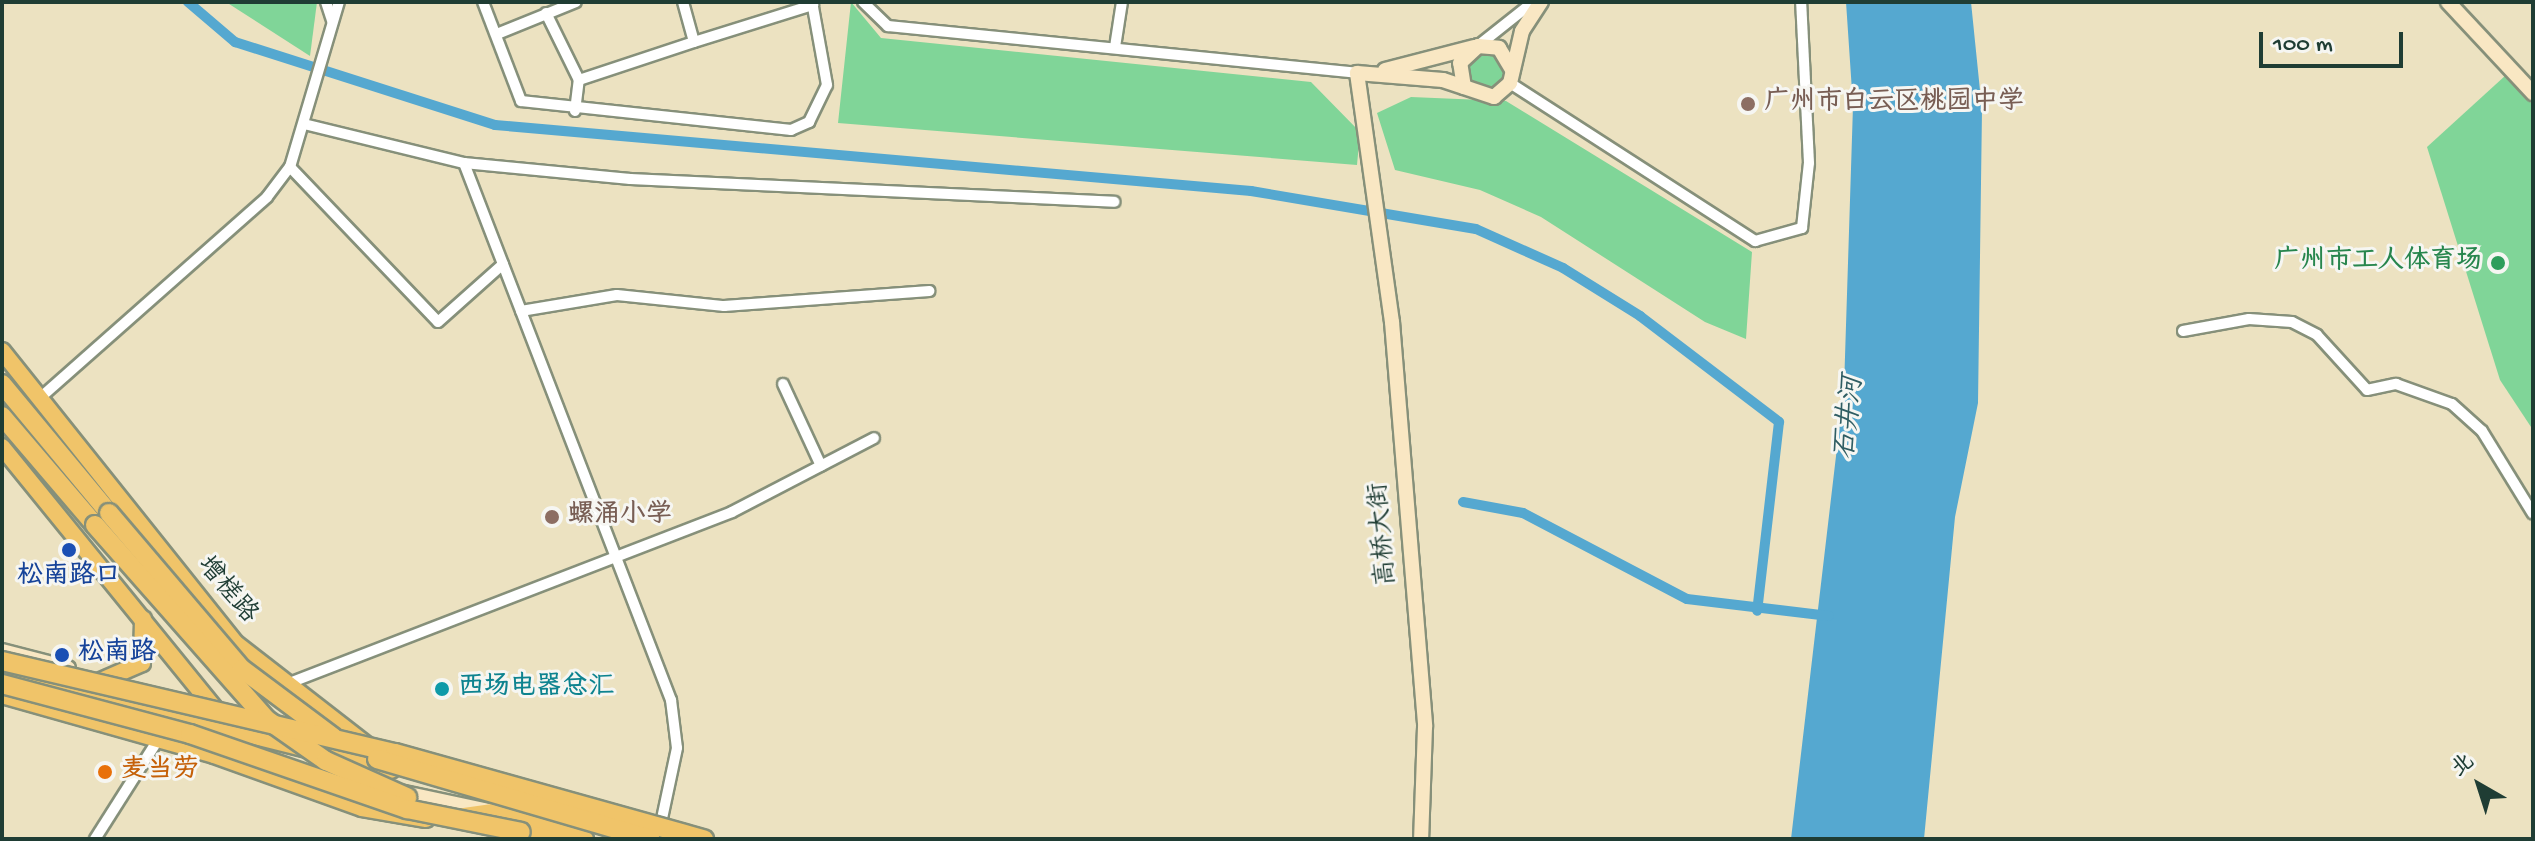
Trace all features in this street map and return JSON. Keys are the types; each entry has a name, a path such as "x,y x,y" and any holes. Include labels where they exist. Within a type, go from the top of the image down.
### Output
{"highway":[{"name":"增槎路","path":"2,384 218,673 288,736 379,787 516,836"},
{"name":"增槎路","path":"2,416 221,648 323,731 416,774 655,836"},
{"path":"2,661 395,753 704,839"},
{"path":"2,684 190,734 419,813 516,836 546,839"}],"main road":[{"name":"增槎路","path":"2,351 250,657 282,686 379,753 428,776 622,839"},
{"path":"2,447 239,737 278,779"},
{"path":"63,689 111,680 142,663 142,616"},
{"path":"214,755 239,737 262,690 250,657"},
{"path":"2,673 239,737 428,776"},
{"path":"2,698 22,700 159,738 362,808 433,819 493,812 585,839"}],"street":[{"path":"326,2 332,23"},
{"path":"40,398 267,197 290,167 339,2"},
{"path":"483,2 521,101 575,111 791,130 809,122 827,85 813,3 579,80"},
{"path":"497,34 576,2"},
{"path":"683,2 694,42"},
{"path":"863,2 888,26 1357,73 1464,87 1489,98 1511,77 1522,31 1541,2"},
{"path":"1115,47 1122,2"},
{"path":"1357,73 1428,64 1474,47 1512,25 1533,2"},
{"path":"1474,47 1499,48 1511,77 1755,241 1802,228 1809,163 1801,2"},
{"path":"2448,2 2533,93"},
{"path":"546,13 579,80 575,111"},
{"path":"1464,87 1460,63 1474,47"},
{"name":"高桥大街","path":"1357,73 1380,225 1423,705 1421,839"},
{"path":"304,124 464,163 630,179 1114,202"},
{"path":"464,163 671,700 677,748 655,836"},
{"path":"290,167 438,322 503,264"},
{"path":"521,311 595,296 724,306 929,291"},
{"path":"2183,331 2249,319 2292,322 2317,335 2367,390 2396,384 2452,404 2482,431 2533,514"},
{"path":"783,384 821,466"},
{"path":"282,686 732,512 874,438"},
{"path":"2,651 111,680"},
{"path":"2,661 24,679"},
{"path":"95,839 159,738"},
{"path":"394,770 389,780 397,791 493,812"},
{"path":"462,786 655,836 683,839"},
{"path":"433,819 516,836"}],"green space":[{"path":"226,2 317,2 310,56"},
{"path":"851,2 881,38 1311,82 1360,132 1357,165 838,123"},
{"path":"1486,53 1499,58 1504,71 1499,84 1486,89 1473,84 1468,71 1473,58"},
{"name":"广州市工人体育场","path":"2506,75 2533,105 2533,430 2500,380 2427,147"},
{"path":"1411,97 1506,101 1752,252 1746,339 1705,322 1541,217 1480,190 1395,170 1377,113"}],"water":[{"name":"石井河","path":"1846,2 1971,2 1982,110 1978,403 1955,517 1924,839 1791,839 1844,388 1853,106"}],"waterway":[{"path":"188,2 235,42 495,125 1251,191 1476,229 1563,268 1640,316 1779,422 1757,611"},
{"path":"1463,502 1523,513 1687,599 1829,616"}],"place":[{"name":"广州市白云区桃园中学","path":"1748,104"},
{"name":"广州市工人体育场","path":"2498,263"},
{"name":"螺涌小学","path":"552,517"},
{"name":"松南路口","path":"69,550"},
{"name":"松南路","path":"62,655"},
{"name":"西场电器总汇","path":"442,689"},
{"name":"麦当劳","path":"105,772"}]}
